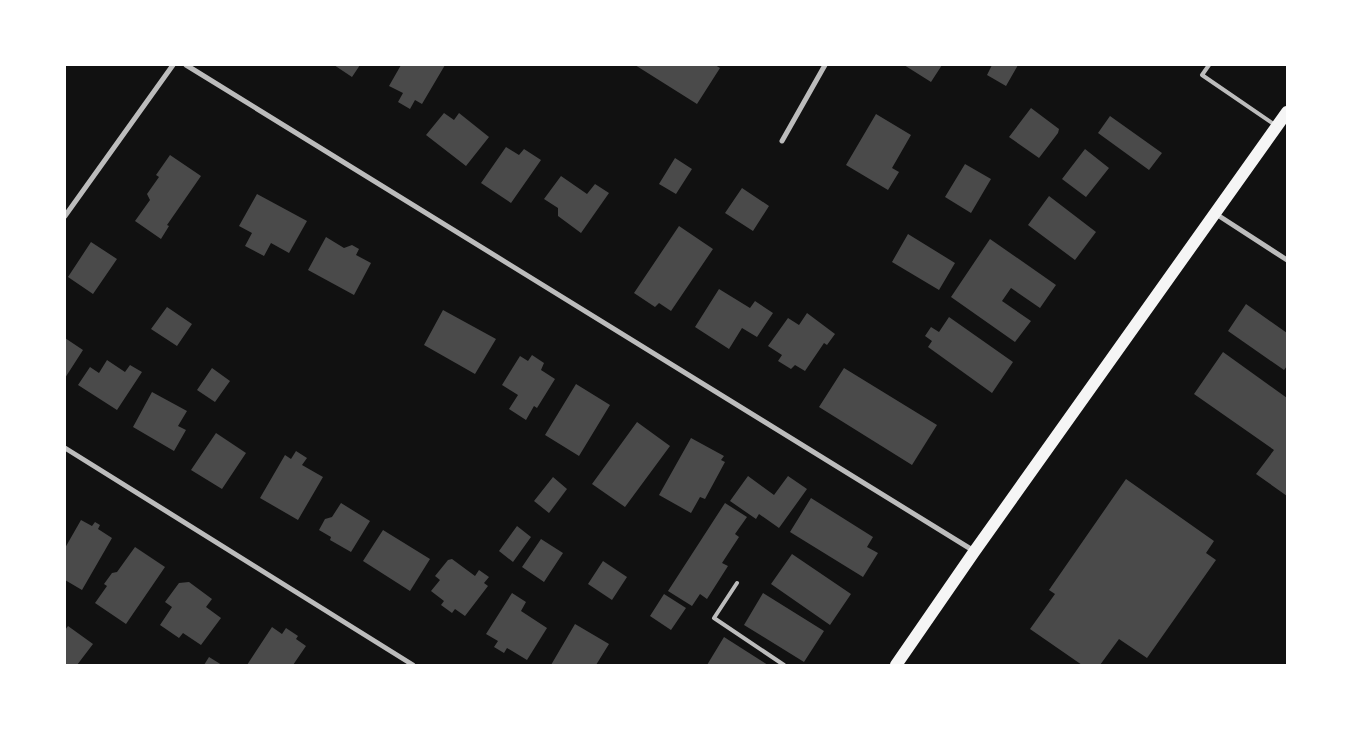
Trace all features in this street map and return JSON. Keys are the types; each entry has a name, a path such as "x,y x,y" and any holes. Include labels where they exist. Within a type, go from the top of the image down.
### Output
{"main road":[{"path":"896,665 974,552 1287,112"}],"street":[{"path":"65,216 173,65"},
{"path":"186,65 974,552"},
{"path":"782,141 825,65"},
{"path":"1215,214 1287,260"},
{"path":"65,448 413,665"}],"lane":[{"path":"1209,65 1202,75 1276,127"},
{"path":"737,583 714,618 784,665"}],"building":[{"path":"334,65 360,65 352,77"},
{"path":"401,65 445,65 422,104 415,100 410,109 398,102 403,93 389,86"},
{"path":"635,65 715,65 720,68 697,104"},
{"path":"904,65 942,65 931,82"},
{"path":"992,65 1018,65 1006,86 987,75"},
{"path":"1031,108 1059,129 1039,158 1009,137"},
{"path":"444,113 454,120 459,113 489,137 466,166 426,135"},
{"path":"876,114 911,135 892,168 899,172 888,190 846,165"},
{"path":"1110,116 1162,153 1149,170 1098,133"},
{"path":"506,147 519,155 524,149 541,160 511,203 481,183"},
{"path":"1085,149 1109,168 1086,197 1062,179"},
{"path":"170,155 201,176 167,225 169,226 161,239 135,221 150,200 147,194 159,177 156,175"},
{"path":"675,158 692,169 676,194 659,184"},
{"path":"965,164 991,179 971,213 945,197"},
{"path":"561,176 587,194 595,184 609,193 581,233 558,216 558,208 544,199"},
{"path":"742,188 769,206 753,231 725,213"},
{"path":"257,194 307,221 289,253 271,243 264,256 245,246 252,233 239,226"},
{"path":"1049,196 1096,232 1075,260 1028,225"},
{"path":"679,226 713,249 671,311 659,303 655,307 634,293"},
{"path":"908,234 955,263 939,290 892,262"},
{"path":"326,237 344,248 352,245 359,249 356,255 371,263 354,295 308,270"},
{"path":"990,239 1056,285 1040,308 1011,288 1002,301 1031,321 1015,342 951,297"},
{"path":"91,242 117,259 93,294 68,277"},
{"path":"719,289 750,308 755,301 773,313 757,337 742,328 729,349 695,327"},
{"path":"1246,304 1287,333 1287,366 1284,370 1228,331"},
{"path":"167,307 192,324 177,346 151,329"},
{"path":"443,310 496,339 475,374 424,345"},
{"path":"807,313 835,334 827,345 824,343 805,371 795,365 791,369 778,361 782,355 768,346 788,318 799,325"},
{"path":"949,317 1013,362 992,393 928,347 932,341 925,336 931,327 939,332"},
{"path":"65,338 83,350 65,378"},
{"path":"1223,352 1287,398 1287,496 1256,474 1274,450 1194,394"},
{"path":"532,355 544,363 541,370 555,379 537,408 534,406 526,420 509,409 518,395 502,385 520,356 528,361"},
{"path":"107,360 125,372 130,365 142,372 117,410 78,385 90,367 99,373"},
{"path":"212,368 230,381 215,402 197,390"},
{"path":"844,368 937,425 912,465 819,407"},
{"path":"576,384 610,405 579,456 545,435"},
{"path":"152,392 187,411 178,426 186,430 174,451 133,427"},
{"path":"637,422 670,446 625,507 592,484"},
{"path":"216,433 246,453 222,489 191,470"},
{"path":"691,438 724,456 721,460 725,462 705,499 700,497 691,513 659,495"},
{"path":"296,451 307,458 302,465 323,477 298,520 260,498 285,455 291,459"},
{"path":"748,476 774,495 788,476 807,489 779,528 759,514 756,519 730,501"},
{"path":"553,477 567,489 549,513 534,501"},
{"path":"1126,479 1214,541 1206,553 1216,560 1147,658 1119,639 1100,665 1082,665 1030,629 1055,594 1049,590"},
{"path":"811,498 873,537 867,547 878,553 863,577 790,532"},
{"path":"341,503 370,521 351,552 330,540 331,537 319,530 325,519 332,517"},
{"path":"725,503 747,517 735,534 739,537 722,563 728,566 707,599 700,594 692,606 668,591"},
{"path":"81,520 92,526 95,522 100,525 98,529 112,538 82,590 65,580 65,548"},
{"path":"517,526 531,537 513,562 499,551"},
{"path":"383,530 430,559 410,591 363,561"},
{"path":"541,539 563,553 544,582 522,567"},
{"path":"135,547 165,567 126,624 95,603 107,586 104,584 112,573 117,572"},
{"path":"792,554 851,594 830,625 771,584"},
{"path":"452,559 475,576 479,570 489,577 484,583 488,586 465,616 455,609 452,613 441,605 444,601 431,591 440,580 435,576 448,560"},
{"path":"603,561 627,577 612,600 588,584"},
{"path":"189,582 212,599 206,607 221,618 201,645 183,633 179,638 160,625 172,607 165,602 179,583"},
{"path":"512,593 526,602 521,611 547,628 527,660 507,648 504,653 494,647 498,641 486,634"},
{"path":"763,593 824,631 804,662 744,625"},
{"path":"664,594 686,608 671,630 650,616"},
{"path":"575,624 609,644 596,665 551,665"},
{"path":"68,626 93,644 77,665 65,665 65,630"},
{"path":"272,627 282,634 286,628 298,636 296,639 306,646 293,665 247,665"},
{"path":"724,637 768,665 707,665"},
{"path":"209,657 222,665 204,665"}]}
